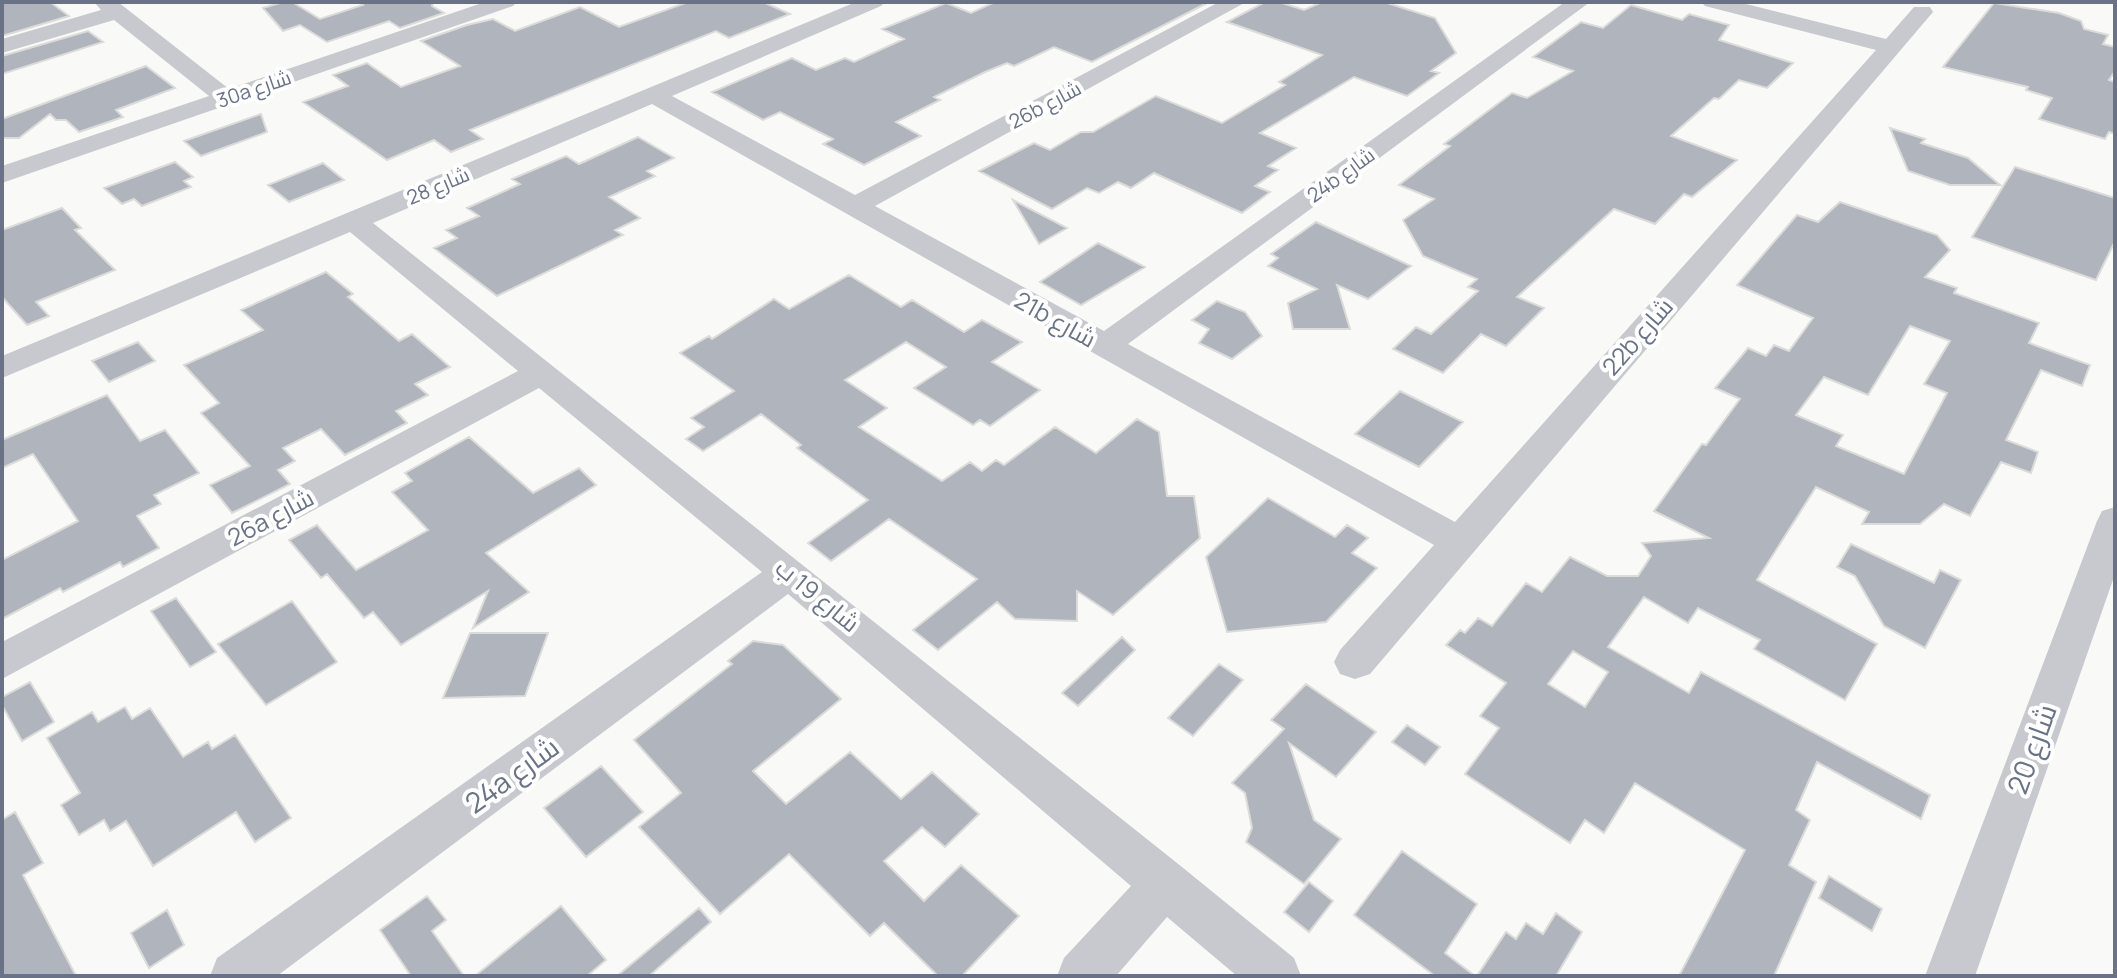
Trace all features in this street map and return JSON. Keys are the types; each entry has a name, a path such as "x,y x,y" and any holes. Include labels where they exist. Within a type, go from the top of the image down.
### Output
{"street":[{"name":"شارع 28","path":"2,368 874,2"},
{"name":"26b شارع","path":"854,207 1235,2"},
{"name":"24b شارع","path":"1103,347 1579,2"},
{"path":"1712,2 1892,47"},
{"name":"30a شارع","path":"2,175 497,3"},
{"path":"2,46 111,7 226,98"},
{"name":"22b شارع","path":"1355,662 1922,12"},
{"name":"21b شارع","path":"653,95 1460,542"},
{"name":"شارع 19 ب","path":"353,221 789,573 1276,976"},
{"name":"26a شارع","path":"2,662 541,373"},
{"name":"شارع 20","path":"1950,976 2115,521"},
{"name":"24a شارع","path":"235,976 789,573"},
{"path":"1082,976 1165,883"}],"building":[{"path":"2,2 50,2 69,16 2,36"},
{"path":"292,2 320,19 363,5 359,2 433,2 432,6 444,13 400,28 389,21 327,42 300,25 283,31 263,8"},
{"path":"688,2 763,2 790,14 729,38 716,31 470,130 483,139 451,152 434,140 387,160 303,102 348,86 333,75 367,63 401,87 460,66 421,41 467,25 493,19 515,31 580,7 619,27"},
{"path":"995,2 1209,2 1092,62 1054,47 1014,66 1007,63 985,72 934,97 940,100 896,122 921,136 864,165 823,144 833,139 780,112 763,120 712,92 792,58 816,70 845,58 854,62 904,39 882,29 946,3 971,13"},
{"path":"1265,2 1279,2 1304,10 1322,2 1384,2 1435,18 1456,53 1431,71 1439,73 1407,96 1354,77 1260,133 1296,148 1268,166 1278,170 1255,186 1270,192 1242,213 1154,173 1131,188 1118,182 1099,193 1087,188 1052,209 979,171 1034,143 1050,150 1081,132 1093,132 1156,96 1222,123 1285,85 1279,82 1322,55 1227,22"},
{"path":"1994,3 2059,13 2081,21 2084,29 2108,35 2103,44 2115,47 2115,71 2109,80 2115,82 2115,134 2109,132 2105,139 2039,119 2052,98 2026,90 2028,87 1943,67"},
{"path":"1631,5 1682,20 1689,14 1729,25 1719,40 1793,63 1767,88 1739,80 1671,136 1737,160 1692,197 1684,194 1655,224 1614,209 1517,297 1544,308 1506,346 1481,334 1443,373 1393,349 1416,327 1431,334 1478,291 1468,287 1477,279 1423,256 1403,220 1434,199 1399,185 1450,146 1444,144 1512,93 1527,98 1573,71 1533,57 1581,22 1603,28"},
{"path":"88,31 103,42 2,74 2,56"},
{"path":"146,66 175,88 116,110 123,117 79,132 66,120 56,120 50,114 19,138 2,138 2,119"},
{"path":"261,114 267,132 201,156 184,141"},
{"path":"1890,128 1925,139 1921,143 1968,158 2000,185 1950,185 1908,171"},
{"path":"638,137 674,158 647,171 655,176 609,197 640,218 615,230 623,235 497,296 434,248 457,238 446,230 479,216 467,208 520,184 512,179 566,156 579,164"},
{"path":"175,162 193,177 184,181 191,187 142,206 134,199 122,204 104,188"},
{"path":"323,163 344,180 289,202 268,185"},
{"path":"2015,167 2115,198 2115,241 2096,280 1972,237"},
{"path":"1013,200 1067,228 1039,244"},
{"path":"1840,202 1937,235 1950,250 1925,277 1957,288 1954,293 2039,323 2029,343 2090,365 2082,386 2041,370 2006,440 2038,452 2031,473 2001,462 1970,516 1944,504 1920,524 1862,524 1869,512 1816,487 1757,580 1877,644 1845,700 1754,649 1760,640 1698,608 1688,623 1644,597 1608,647 1689,693 1701,672 1930,795 1921,819 1817,762 1796,810 1810,820 1789,865 1816,882 1774,976 1679,976 1745,850 1635,783 1604,833 1585,820 1570,843 1465,774 1499,728 1480,716 1506,683 1446,645 1460,630 1465,633 1478,618 1492,626 1526,583 1542,592 1570,557 1607,576 1638,576 1651,556 1642,543 1709,538 1654,511 1702,444 1706,445 1740,399 1715,388 1748,348 1766,356 1774,345 1789,351 1813,318 1737,285 1797,215 1818,222","holes":["1910,326 1950,341 1924,384 1947,393 1904,474 1836,446 1843,435 1796,415 1824,377 1868,395","1573,651 1608,672 1585,707 1548,684"]},
{"path":"62,208 81,228 75,230 115,270 36,302 49,316 27,325 2,297 2,230"},
{"path":"1316,222 1411,266 1368,299 1337,285 1350,329 1293,329 1288,303 1317,289 1268,266 1278,258 1271,254"},
{"path":"1098,243 1145,267 1081,305 1040,282"},
{"path":"326,272 353,294 348,297 399,341 412,334 450,367 415,384 428,395 396,411 407,423 345,455 321,429 283,448 295,461 278,470 290,484 232,513 210,485 250,466 201,413 219,403 184,365 263,330 241,310"},
{"path":"849,275 901,307 912,300 964,332 982,320 1022,342 992,362 1040,390 990,426 980,420 973,425 914,388 946,367 906,342 845,380 887,408 859,427 942,481 970,462 982,471 996,460 1004,465 1055,427 1096,453 1137,419 1159,432 1167,496 1194,496 1200,538 1113,615 1077,591 1077,621 1015,619 997,602 938,650 913,630 977,579 889,519 831,561 808,543 868,500 797,448 801,445 761,414 703,451 686,439 704,427 691,418 734,391 680,353 709,336 712,339 774,299 789,309"},
{"path":"1217,301 1245,312 1262,336 1232,359 1199,343 1209,329 1192,320"},
{"path":"138,342 155,361 109,382 92,361"},
{"path":"1400,391 1463,422 1419,467 1355,434"},
{"path":"107,395 140,441 165,430 199,473 154,495 161,504 137,516 159,548 123,567 120,562 63,592 60,588 2,619 2,560 78,521 33,454 2,468 2,440"},
{"path":"469,437 533,493 579,468 596,485 486,553 529,592 473,628 488,591 401,645 373,612 364,618 327,574 321,578 289,540 317,525 356,570 428,530 392,492 412,481 405,473"},
{"path":"1268,498 1335,537 1347,525 1368,538 1352,553 1377,568 1326,622 1227,632 1206,557"},
{"path":"1851,544 1934,583 1940,570 1961,580 1925,648 1884,626 1855,576 1837,567"},
{"path":"176,598 216,652 190,667 151,611"},
{"path":"292,601 337,662 266,705 218,644"},
{"path":"470,633 548,633 525,696 443,698"},
{"path":"1122,637 1135,650 1078,706 1062,693"},
{"path":"753,641 783,645 841,699 753,771 786,804 850,752 901,799 932,772 979,814 945,847 922,827 884,861 924,901 961,865 1019,916 962,976 938,976 884,923 870,936 789,854 720,914 639,827 681,793 634,740 732,664 728,661"},
{"path":"1219,664 1243,680 1193,736 1168,718"},
{"path":"30,682 54,722 22,741 2,705 2,697"},
{"path":"1306,684 1376,732 1336,777 1289,743 1314,820 1341,839 1304,884 1246,842 1252,828 1245,793 1232,783 1284,729 1271,720"},
{"path":"125,707 132,719 150,708 183,757 208,742 212,749 235,735 291,818 255,842 236,812 153,866 126,821 110,831 104,820 79,835 61,805 80,793 47,738 92,712 98,722"},
{"path":"1407,725 1440,747 1425,765 1392,742"},
{"path":"601,766 643,812 586,857 544,808"},
{"path":"15,812 43,863 23,875 76,976 2,976 2,820"},
{"path":"1402,851 1477,904 1445,953 1475,976 1435,976 1354,915"},
{"path":"1829,876 1882,909 1872,931 1819,898"},
{"path":"1309,882 1333,901 1309,932 1284,912"},
{"path":"427,896 446,920 432,931 464,976 411,976 380,930"},
{"path":"561,906 606,960 587,976 475,976"},
{"path":"699,908 711,922 649,976 617,976"},
{"path":"167,910 184,945 149,968 131,933"},
{"path":"1556,913 1582,932 1556,976 1477,976 1506,932 1516,939 1526,923 1543,934"}]}
